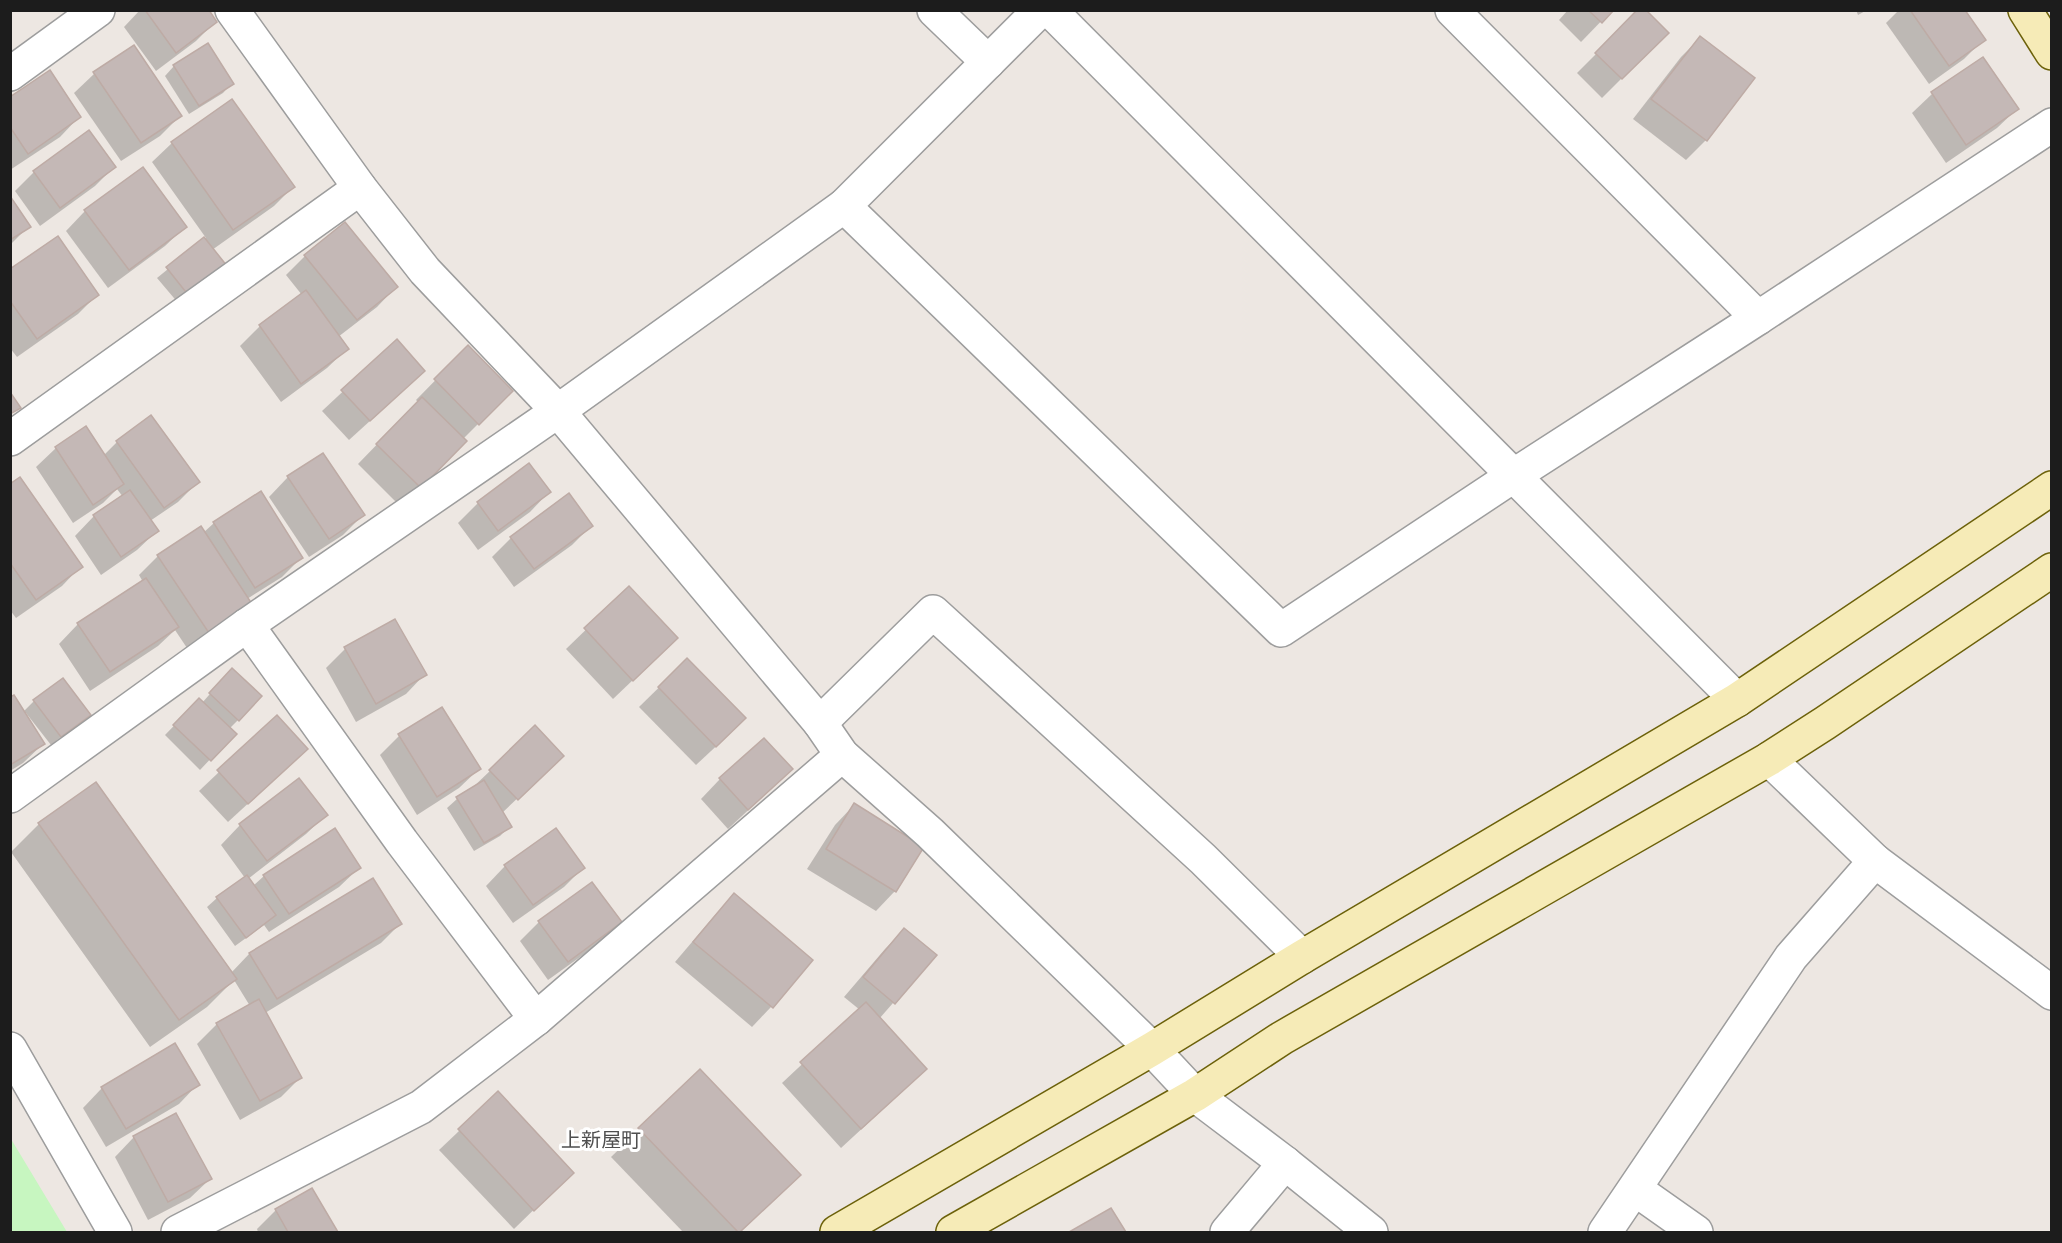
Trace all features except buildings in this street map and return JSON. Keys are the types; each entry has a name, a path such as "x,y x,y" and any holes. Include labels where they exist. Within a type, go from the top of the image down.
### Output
{"street":[{"path":"10,74 98,10"},
{"path":"934,10 988,62"},
{"path":"10,796 247,625 558,411 844,206 1040,10"},
{"path":"1050,10 1737,700"},
{"path":"1452,10 1758,318"},
{"path":"2025,10 2052,53"},
{"path":"232,11 360,188 425,271 558,411 820,723 842,755 930,834 1152,1049 1195,1095 1285,1163 1371,1233"},
{"path":"844,206 1281,630 2052,124"},
{"path":"10,438 360,188"},
{"path":"837,1233 1152,1049 1302,957 1737,700 2052,488"},
{"path":"953,1233 1195,1095 1282,1038 1768,759 2052,570"},
{"path":"820,723 933,612 1203,859 1302,957"},
{"path":"247,625 402,842 536,1018"},
{"path":"178,1233 421,1107 536,1018 842,755"},
{"path":"1768,759 1875,861 2052,993"},
{"path":"1605,1233 1791,957 1875,861"},
{"path":"10,1048 115,1233"},
{"path":"1227,1233 1285,1163"},
{"path":"1635,1189 1696,1233"}],"green space":[{"path":"11,1139 67,1232 11,1232"}],"district":[{"name":"上新屋町","path":"601,1140"}]}
